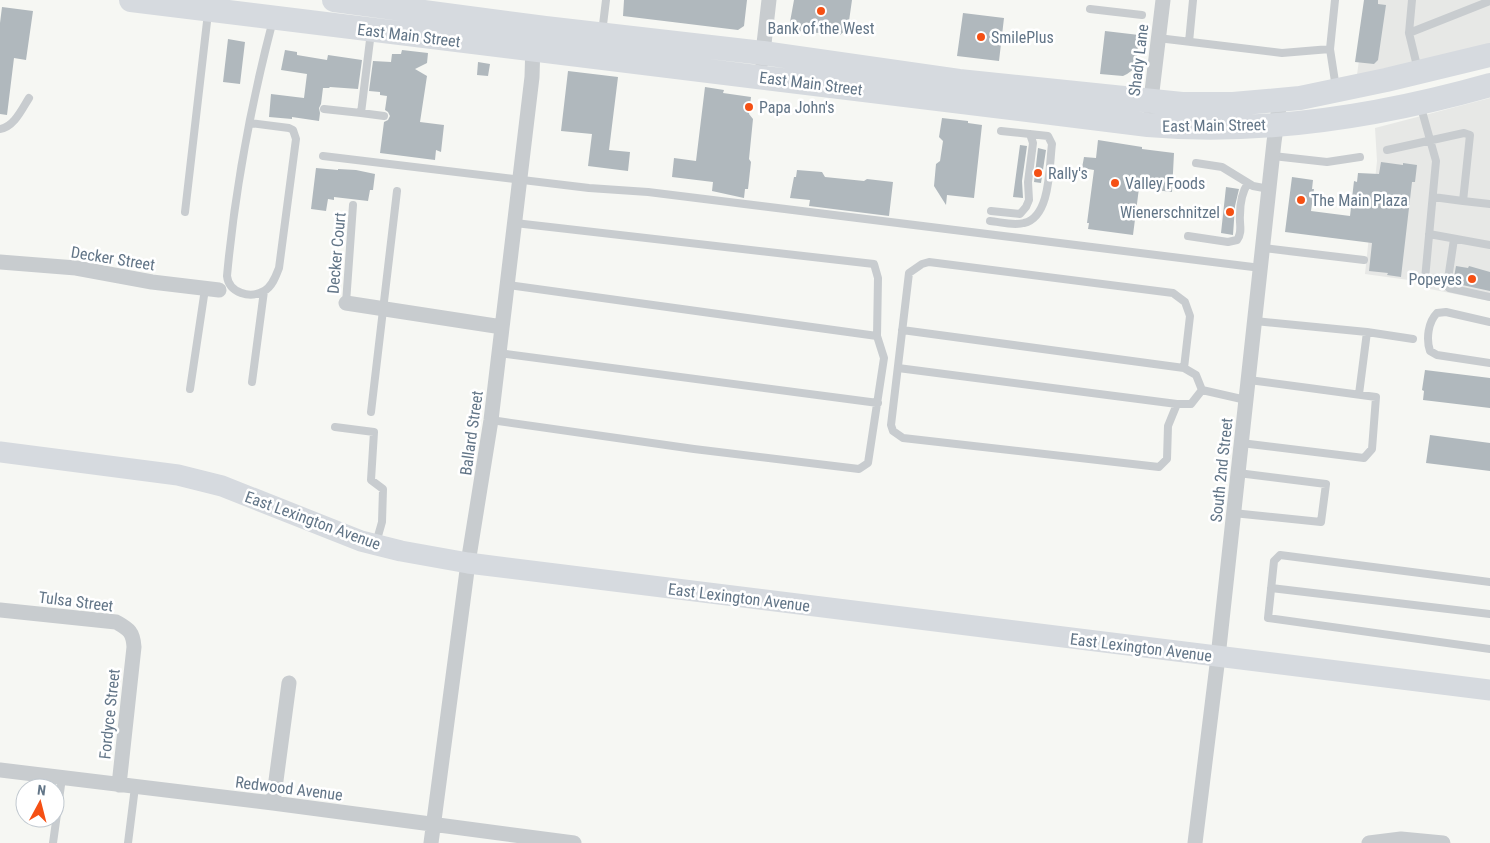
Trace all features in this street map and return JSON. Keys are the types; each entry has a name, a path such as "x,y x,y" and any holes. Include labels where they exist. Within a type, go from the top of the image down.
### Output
{"main road":[{"name":"East Main Street","path":"131,0 377,31 533,38 602,34 763,52 950,79 1004,96 1148,125 1182,128 1277,124 1390,109 1490,85"},
{"name":"East Main Street","path":"334,0 387,3 533,38 760,77 1004,96 1151,100 1182,104 1233,104 1300,98 1488,55"}],"street":[{"path":"760,77 769,0"},
{"name":"Shady Lane","path":"1148,125 1163,0"},
{"path":"377,31 387,3"},
{"name":"Ballard Street","path":"431,843 468,563 491,420 532,77 533,38"},
{"name":"South 2nd Street","path":"1195,843 1218,657 1280,100"},
{"name":"Decker Street","path":"0,262 76,268 152,282 212,290"},
{"path":"346,303 502,327"},
{"name":"East Lexington Avenue","path":"0,452 178,475 214,484 361,541 468,563 1490,690"},
{"name":"Tulsa Street","path":"0,610 116,622 128,629 134,638 134,647"},
{"name":"Fordyce Street","path":"119,784 134,647"},
{"path":"273,803 289,683"},
{"name":"Redwood Avenue","path":"0,770 62,778"},
{"name":"Redwood Avenue","path":"65,778 273,803 574,843"},
{"path":"1378,842 1401,839 1443,843"}],"lane":[{"path":"602,34 606,0"},
{"path":"1189,42 1194,0"},
{"path":"1335,0 1330,49 1336,91"},
{"path":"1412,0 1409,33 1419,72"},
{"path":"1409,33 1490,1"},
{"path":"1090,9 1142,15"},
{"path":"185,212 209,10"},
{"path":"250,123 289,128 293,130 296,139 279,268 274,281 264,291 251,294 232,289 228,283 231,227 250,123 274,18"},
{"path":"360,113 377,31"},
{"path":"1158,38 1282,52 1330,49"},
{"path":"0,129 4,129 17,117 29,98"},
{"path":"1420,102 1436,161 1425,279"},
{"path":"324,110 384,116"},
{"path":"990,221 1017,224 1026,223 1034,218 1043,205 1052,144 1048,136 1001,130"},
{"path":"1387,150 1464,133 1470,135 1463,201"},
{"path":"991,211 1020,214 1026,207 1029,200 1028,182 1033,143 1030,134"},
{"path":"324,156 589,188 650,192 1261,268"},
{"path":"1273,156 1327,162 1360,157"},
{"path":"1196,163 1222,167 1253,186 1269,189"},
{"path":"1188,236 1228,242 1237,240 1241,232 1240,214 1244,189 1248,183"},
{"path":"371,412 397,191"},
{"path":"1433,197 1490,204"},
{"name":"Decker Court","path":"346,303 353,205"},
{"path":"491,420 694,449 860,469 868,463 884,358 877,336 878,278 874,264 514,223"},
{"path":"1429,234 1490,244"},
{"path":"1454,239 1446,286 1490,297"},
{"path":"1263,248 1364,260"},
{"path":"1177,404 1168,426 1167,459 1159,467 903,438 893,431 891,425 909,273 922,264 929,262 1173,293 1185,302 1190,316 1184,368"},
{"path":"508,285 877,336"},
{"path":"190,388 212,290"},
{"path":"252,382 264,291"},
{"path":"1490,322 1446,312 1437,313 1431,319 1427,344 1430,352 1437,355 1490,363"},
{"path":"1255,321 1367,332 1413,339"},
{"path":"902,330 1184,368 1196,375 1202,390"},
{"path":"1359,394 1367,332"},
{"path":"499,353 878,403"},
{"path":"898,368 1177,404 1191,404 1202,390"},
{"path":"1241,443 1364,458 1372,450 1376,397 1249,380"},
{"path":"1202,390 1246,400"},
{"path":"335,428 374,432 372,480 383,489 382,522 376,545"},
{"path":"1233,513 1321,522 1326,484 1238,473"},
{"path":"1490,582 1280,555 1274,561 1268,618 1490,649"},
{"path":"1272,588 1490,614"},
{"path":"128,843 135,787"},
{"path":"53,843 55,828"}],"shaded area":[{"path":"1367,0 1490,0 1490,44 1357,75"},
{"path":"1490,98 1490,301 1430,289 1416,281 1365,274 1377,161 1375,128"}],"building":[{"path":"624,0 747,0 744,26 738,30 623,16"},
{"name":"Bank of the West","path":"794,0 852,0 848,28 840,35 797,31 790,22"},
{"path":"1364,0 1378,0 1378,4 1386,5 1378,60 1374,64 1355,62"},
{"path":"2,7 33,11 26,60 14,58 7,115 0,114 0,23"},
{"name":"SmilePlus","path":"963,13 1004,18 999,61 957,56"},
{"path":"1105,31 1139,35 1136,65 1134,69 1123,76 1100,74"},
{"path":"228,39 245,42 240,84 223,82"},
{"path":"285,50 297,52 297,55 327,60 328,55 362,60 358,89 323,88 319,108 319,121 292,117 292,119 269,117 271,94 304,98 307,74 281,70"},
{"path":"402,50 428,53 427,63 415,69 427,76 420,122 444,125 441,152 436,150 435,160 380,153 384,122 390,116 385,110 387,96 380,95 380,92 369,91 373,61 391,62 392,54 401,54"},
{"path":"478,62 490,64 488,76 477,75"},
{"path":"568,71 618,77 609,150 630,152 628,171 588,166 592,134 561,131"},
{"path":"705,87 724,90 723,93 751,97 749,114 753,119 749,159 751,162 748,189 745,189 744,198 712,191 713,182 672,177 674,158 696,161"},
{"path":"942,118 968,121 968,123 982,125 974,198 947,195 946,205 934,186 936,164 940,161 943,141 939,137"},
{"name":"Valley Foods","path":"1098,140 1174,153 1172,192 1139,188 1133,235 1088,229 1089,223 1087,223 1094,170 1082,168 1084,157 1096,158"},
{"path":"1020,145 1027,146 1022,181 1023,198 1013,197"},
{"name":"Rally's","path":"1038,148 1046,150 1041,183 1034,182"},
{"path":"1381,162 1417,165 1415,182 1412,182 1401,277 1387,275 1388,273 1369,271 1372,243 1285,232 1292,177 1313,180 1312,189 1314,189 1311,211 1350,216 1354,181 1357,182 1358,173 1379,174"},
{"path":"316,168 356,170 375,174 373,190 370,190 368,201 334,197 334,200 328,199 326,211 311,209"},
{"path":"797,170 822,172 825,177 893,182 889,216 809,206 810,200 790,198"},
{"name":"Wienerschnitzel","path":"1226,187 1239,189 1235,206 1233,235 1221,233"},
{"name":"Popeyes","path":"1456,266 1468,268 1469,266 1490,272 1490,291 1453,283"},
{"path":"1425,370 1490,378 1490,408 1423,400 1424,391 1422,390"},
{"path":"1430,435 1490,443 1490,471 1426,463"}],"place":[{"name":"Bank of the West","path":"821,11"},
{"name":"SmilePlus","path":"981,37"},
{"name":"Papa John's","path":"749,107"},
{"name":"Rally's","path":"1038,173"},
{"name":"Valley Foods","path":"1115,183"},
{"name":"The Main Plaza","path":"1301,200"},
{"name":"Wienerschnitzel","path":"1230,212"},
{"name":"Popeyes","path":"1472,279"}]}
